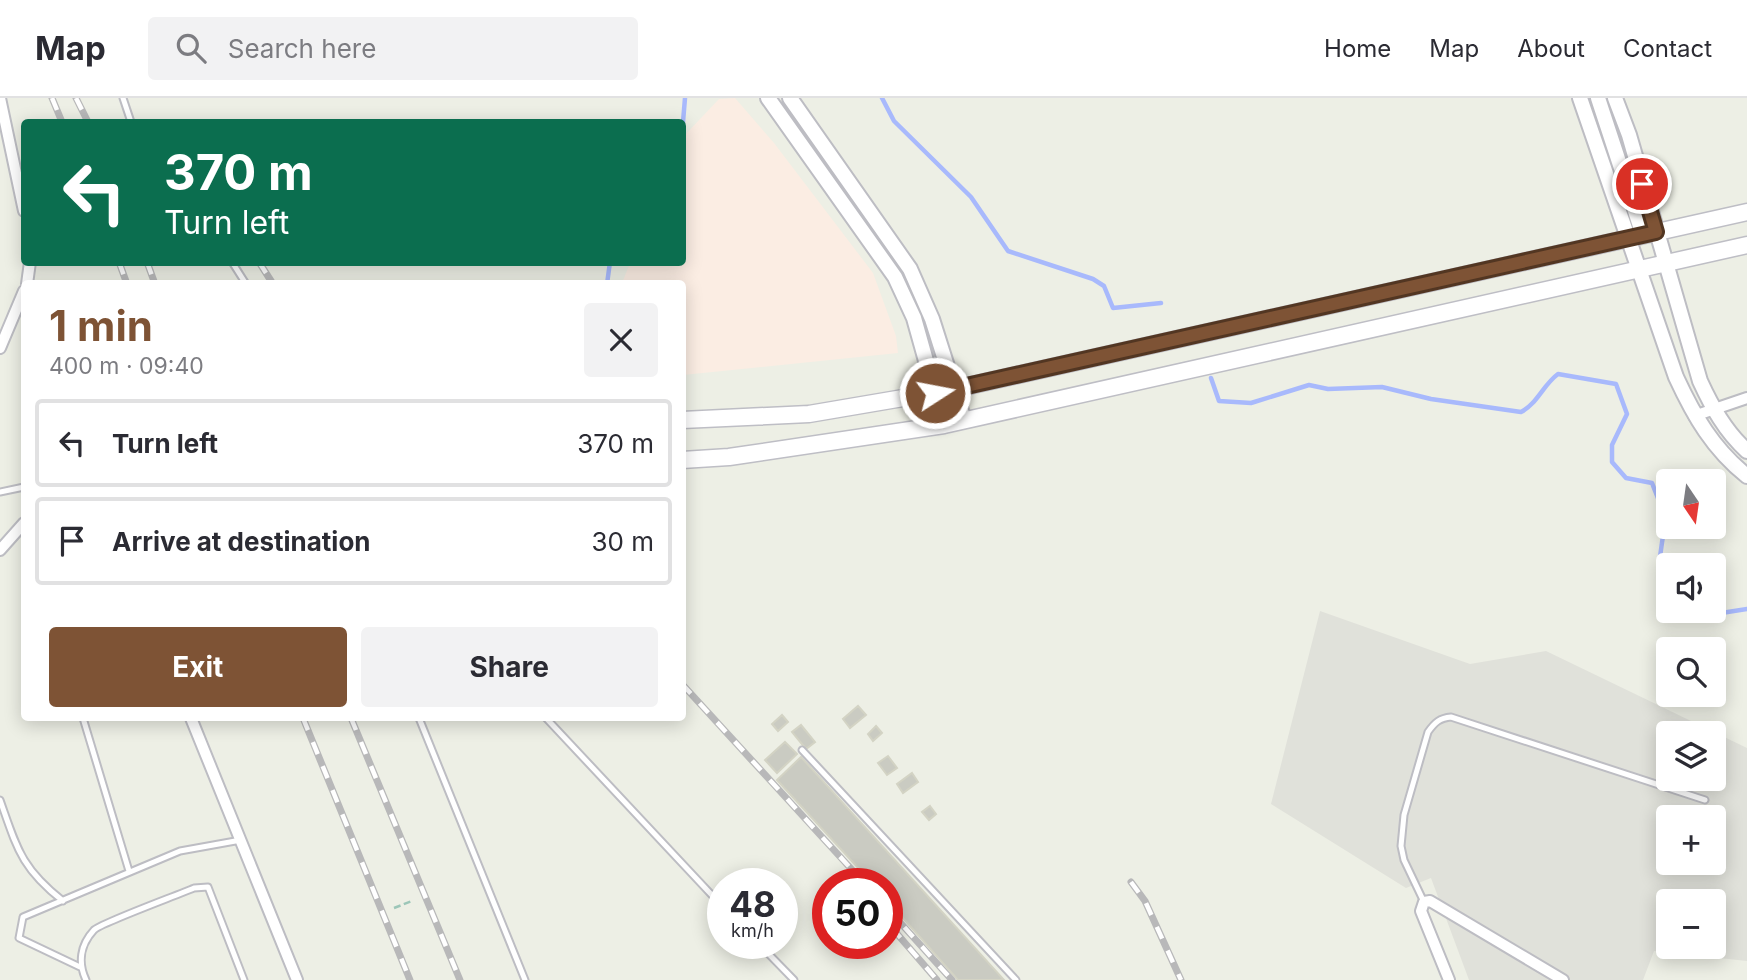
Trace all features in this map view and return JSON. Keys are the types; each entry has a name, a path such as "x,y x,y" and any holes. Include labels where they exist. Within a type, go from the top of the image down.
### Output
{"main road":[{"path":"686,420 809,414 935,393 1747,212"},
{"path":"686,460 729,457 944,425 1747,245"}],"street":[{"path":"0,98 21,197"},
{"path":"768,98 895,277 914,318 944,425"},
{"path":"790,98 910,269 932,319 964,420"},
{"path":"1580,98 1643,235 1665,265 1700,381 1712,409 1735,440 1747,451"},
{"path":"1598,98 1643,235"},
{"path":"1615,98 1643,235 1640,271 1676,377 1694,415 1718,450 1747,476"},
{"path":"0,348 3,326 21,296"},
{"path":"1694,415 1747,398"},
{"path":"0,550 21,526"},
{"path":"192,721 297,980"},
{"path":"1449,980 1421,911 1424,902 1430,901 1563,980"}],"lane":[{"path":"123,98 130,119"},
{"path":"0,492 21,488"},
{"path":"1424,902 1404,860 1401,831 1428,732 1435,722 1444,718 1451,717 1704,800"},
{"path":"84,721 129,871"},
{"path":"420,721 524,980"},
{"path":"549,721 707,890"},
{"path":"802,750 1016,980"},
{"path":"0,800 24,863 40,883 63,901"},
{"path":"80,967 19,939 23,917 129,871 199,846 241,840"},
{"path":"86,980 80,967 83,948 95,928 194,888 208,887 244,980"},
{"path":"774,959 794,980"}],"path":[{"path":"394,908 412,901"}],"shaded area":[{"path":"735,98 774,143 873,273 896,336 898,353 686,375 686,280 623,280 629,266 686,266 686,134 719,99"},
{"path":"1320,611 1470,664 1546,651 1656,704 1656,707 1662,707 1691,721 1656,721 1656,791 1726,791 1726,738 1747,748 1747,961 1726,959 1726,889 1656,889 1656,951 1643,980 1469,980 1431,878 1406,888 1271,804"}],"building":[{"path":"858,706 866,715 850,728 843,719"},
{"path":"782,715 788,722 778,731 772,724"},
{"path":"801,725 815,742 806,749 792,732"},
{"path":"876,726 882,733 873,741 868,734"},
{"path":"785,742 797,754 777,773 765,760"},
{"path":"888,756 897,768 887,775 878,763"},
{"path":"801,757 902,868 858,868 777,780"},
{"path":"912,773 918,782 903,793 897,784"},
{"path":"930,806 936,814 929,820 922,812"},
{"path":"903,869 1004,980 958,980 903,918"}],"waterway":[{"path":"683,119 685,98"},
{"path":"882,98 894,121 971,197 1008,251 1093,279 1104,286 1113,308 1161,303"},
{"path":"608,280 609,266"},
{"path":"1211,378 1219,401 1251,403 1309,385 1328,389 1382,387 1431,399 1521,412 1527,409 1558,374 1616,384 1627,414 1612,445 1612,462 1626,478 1652,483 1663,512 1660,553"},
{"path":"1726,612 1747,609"}],"railway":[{"path":"52,98 61,119"},
{"path":"76,98 86,119"},
{"path":"120,266 126,280"},
{"path":"148,266 154,280"},
{"path":"262,266 270,280"},
{"path":"686,688 850,868"},
{"path":"304,721 410,980"},
{"path":"352,721 460,980"},
{"path":"1131,882 1145,901 1181,980"},
{"path":"903,926 952,980"},
{"path":"903,941 937,980"}],"route":[{"path":"935,393 1656,232 1642,184"}]}
